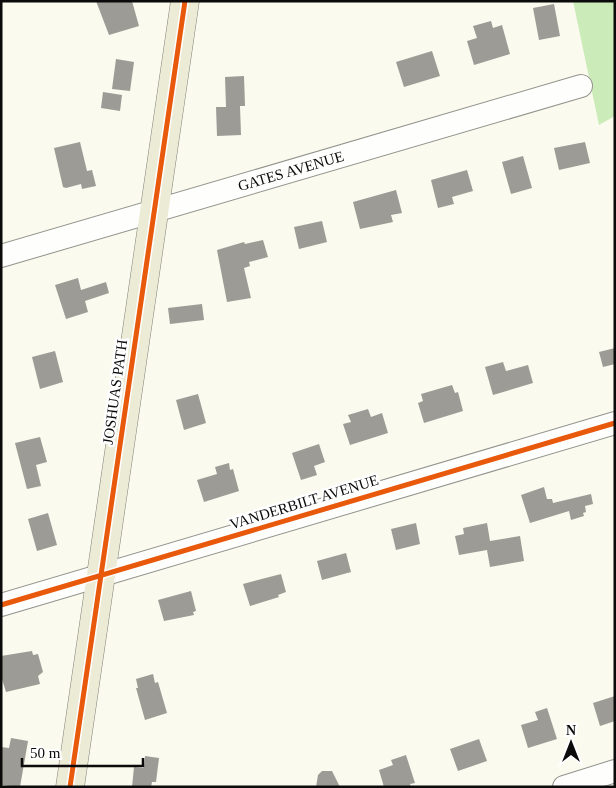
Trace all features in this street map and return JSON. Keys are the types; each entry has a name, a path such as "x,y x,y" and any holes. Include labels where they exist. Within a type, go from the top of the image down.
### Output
{"main road":[{"name":"JOSHUAS PATH","path":"70,787 185,1"}],"street":[{"name":"GATES AVENUE","path":"1,256 581,86"},
{"name":"VANDERBILT AVENUE","path":"1,605 615,423"},
{"path":"564,787 615,772"}],"green space":[{"path":"573,1 615,1 615,116 599,125"}],"building":[{"path":"96,1 132,1 139,26 109,35"},
{"path":"554,4 560,36 539,40 533,8"},
{"path":"491,21 493,28 502,25 510,54 474,65 467,41 477,38 473,26"},
{"path":"432,51 440,76 404,87 396,62"},
{"path":"116,59 134,62 130,91 112,89"},
{"path":"244,76 245,106 240,106 241,135 217,136 216,107 226,107 225,77"},
{"path":"103,92 122,95 120,111 101,108"},
{"path":"80,142 87,171 92,170 96,186 82,189 81,184 63,187 54,148"},
{"path":"585,142 590,163 559,170 554,148"},
{"path":"523,156 532,188 511,194 502,162"},
{"path":"467,170 473,191 452,197 454,204 438,208 431,180"},
{"path":"396,190 402,213 391,215 393,222 360,229 353,202"},
{"path":"322,221 327,242 299,249 294,227"},
{"path":"263,240 268,257 249,262 250,266 244,268 251,298 227,302 217,250 244,242 245,244"},
{"path":"78,278 81,290 106,282 109,293 85,301 88,312 66,319 55,285"},
{"path":"202,304 204,320 170,324 168,308"},
{"path":"615,348 615,364 603,367 599,352"},
{"path":"55,351 63,382 40,389 32,357"},
{"path":"503,362 506,371 528,365 533,383 493,395 485,367"},
{"path":"452,385 455,393 458,392 463,411 424,423 418,403 423,401 421,394"},
{"path":"198,394 206,423 184,430 176,400"},
{"path":"368,409 371,417 382,413 388,433 350,445 343,424 351,422 348,415"},
{"path":"40,437 47,462 36,465 41,486 27,489 15,443"},
{"path":"319,444 325,462 314,466 317,475 301,480 292,453"},
{"path":"229,463 230,470 233,469 239,491 204,502 197,480 217,474 215,467"},
{"path":"544,487 547,499 552,499 553,503 591,494 593,504 585,506 586,512 583,513 584,516 571,520 569,511 530,523 521,495"},
{"path":"48,513 57,545 37,551 28,519"},
{"path":"416,523 420,544 396,550 391,529"},
{"path":"487,523 490,541 520,536 524,561 490,567 487,550 459,555 455,536 464,534 463,528"},
{"path":"346,553 351,572 322,580 317,561"},
{"path":"281,574 286,592 278,595 279,597 250,606 243,584"},
{"path":"191,591 196,611 193,612 194,615 164,621 158,600"},
{"path":"32,651 33,655 38,654 43,672 38,676 40,684 6,692 1,676 1,656"},
{"path":"153,674 155,683 158,682 167,713 145,720 136,688 138,688 136,679"},
{"path":"615,696 615,721 600,726 593,703"},
{"path":"547,708 557,739 528,748 521,725 538,720 535,712"},
{"path":"11,738 28,741 20,787 1,785 1,747 9,748"},
{"path":"479,739 487,761 458,771 450,749"},
{"path":"406,755 415,783 410,784 411,787 384,787 379,770 393,765 391,760"},
{"path":"145,756 159,758 156,782 152,782 151,787 132,787 134,767 144,768"},
{"path":"322,771 332,771 340,787 316,787 318,775"}],"cycle path":[{"path":"70,787 185,1"},
{"path":"1,605 615,423"}]}
